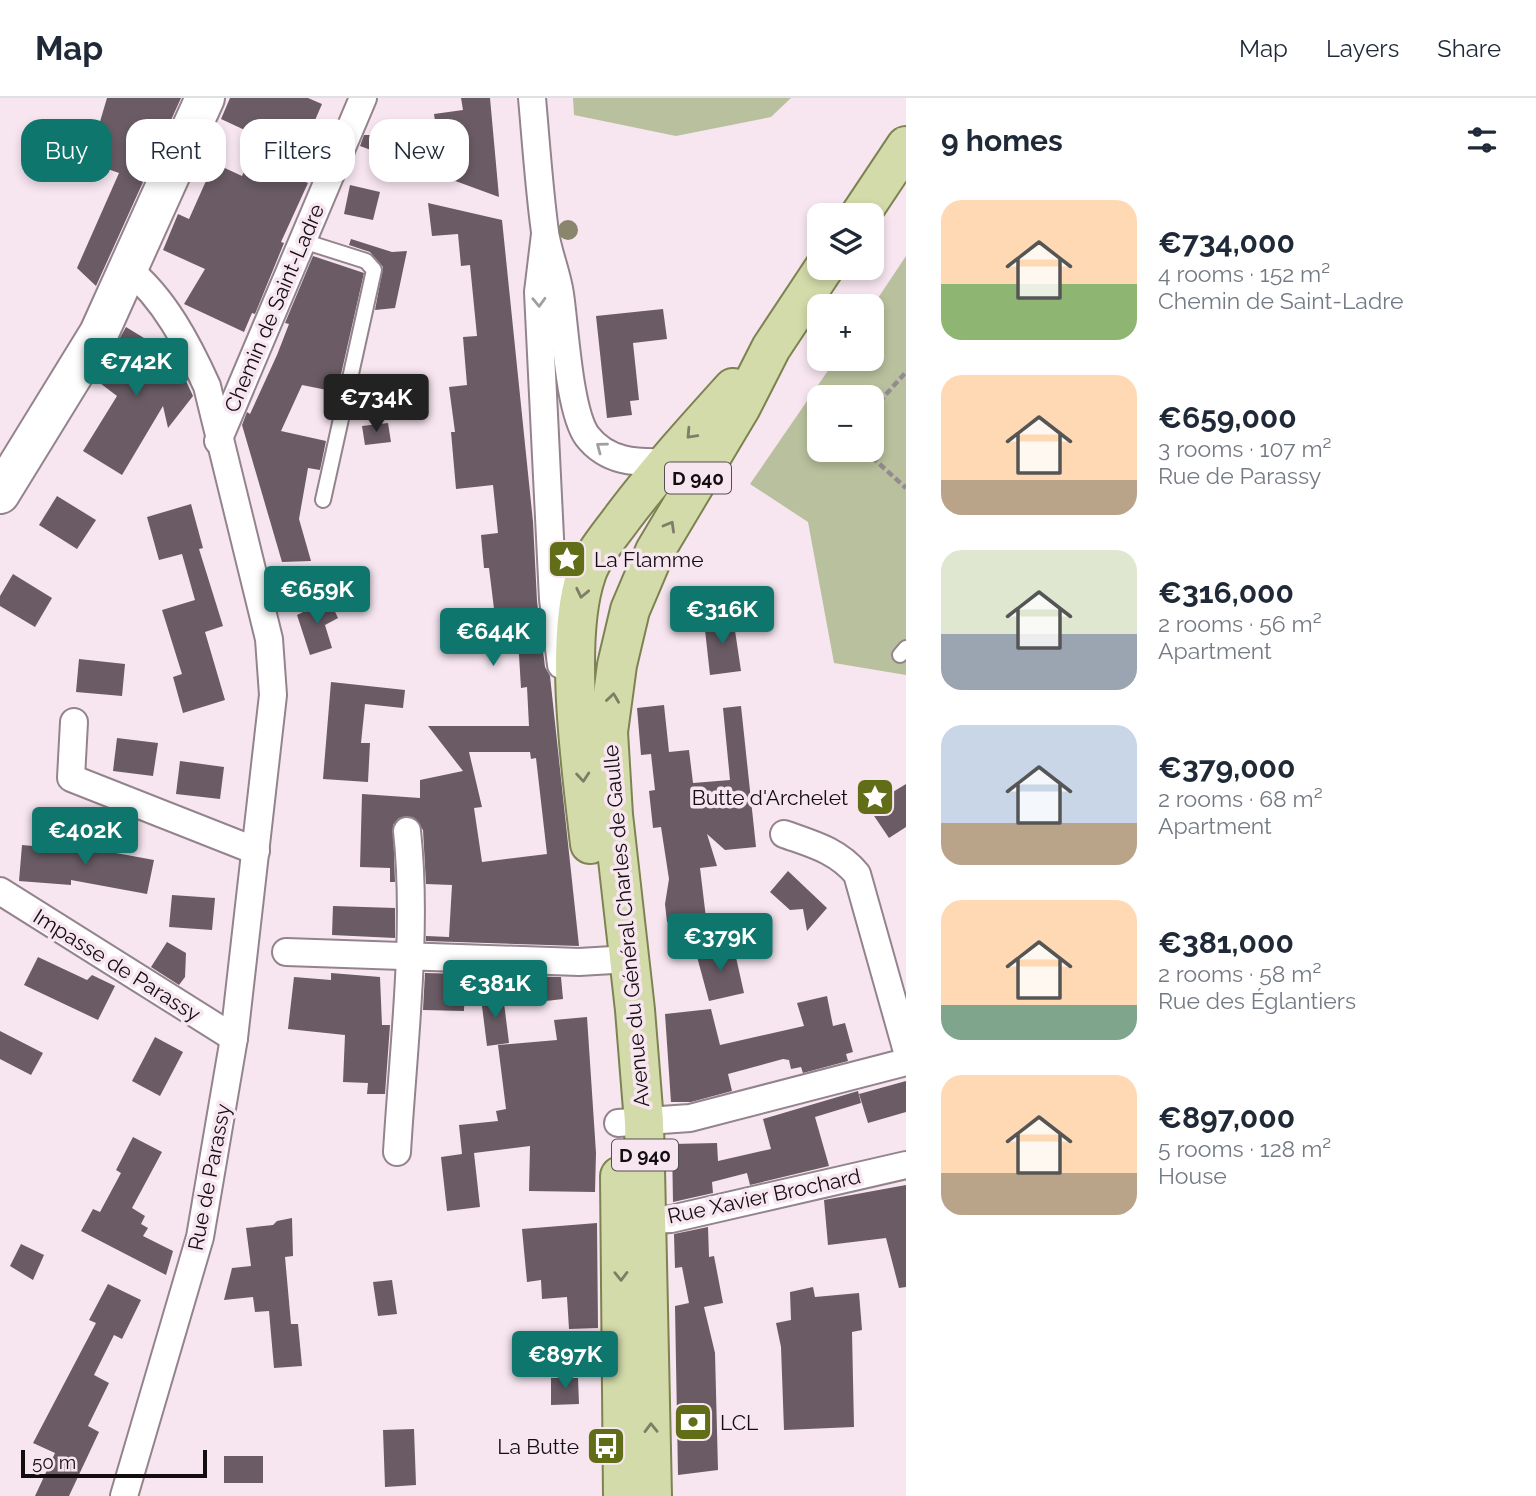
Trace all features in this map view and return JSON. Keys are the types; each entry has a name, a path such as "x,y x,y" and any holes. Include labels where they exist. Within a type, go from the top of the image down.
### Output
{"main road":[{"path":"868,203 906,146"},
{"name":"D 940","path":"665,462 771,348 816,280"},
{"name":"Avenue du Général Charles de Gaulle","path":"652,1496 634,1220 631,1123 617,960 608,732 617,665 631,610 655,551 741,407 771,348"},
{"name":"Avenue du Général Charles de Gaulle","path":"617,960 580,737 577,616 586,573 611,533 665,462"},
{"name":"Avenue du Général Charles de Gaulle","path":"623,1496 634,1220"}],"street":[{"path":"0,494 99,333 205,98"},
{"name":"Chemin de Saint-Ladre","path":"218,441 363,98"},
{"name":"Avenue du Général Charles de Gaulle","path":"532,98 545,234 560,290 573,391 582,427 601,450 637,463 665,462"},
{"name":"Avenue du Général Charles de Gaulle","path":"545,234 538,292 553,599 564,691 580,737"},
{"name":"Rue de Parassy","path":"124,1496 200,1237 234,1038 273,695 269,639 218,441 207,386 150,287 128,269"},
{"path":"544,394 573,391"},
{"path":"74,722 71,778 256,851"},
{"path":"397,1152 408,959 410,860 407,831"},
{"path":"784,834 830,850 845,859 856,874 906,1048"},
{"name":"Impasse de Parassy","path":"0,891 234,1038"},
{"path":"286,953 408,959 617,960"},
{"path":"631,1123 690,1118 906,1062"},
{"name":"Rue Xavier Brochard","path":"634,1220 671,1219 906,1165"}],"lane":[{"path":"303,241 366,261 374,270 323,500"}],"path":[{"path":"884,397 906,372"},
{"path":"877,462 906,488"}],"green space":[{"path":"573,98 791,98 771,117 676,136 574,115"},
{"path":"906,256 906,675 834,663 808,522 750,484 807,401 807,462 884,462 884,385 818,385 828,371 884,371 884,294 881,294"}],"building":[{"path":"107,98 181,98 172,119 126,119 126,182 143,182 96,286 77,268 119,173 112,171 112,119 101,119"},
{"path":"230,98 308,98 322,104 316,119 240,119 240,128 221,119"},
{"path":"461,98 490,98 499,197 458,182 469,182 469,119 435,119 434,114 463,110"},
{"path":"364,135 369,135 369,149 360,146"},
{"path":"226,169 240,175 240,182 308,183 281,242 284,243 255,314 252,313 244,332 184,304 205,269 163,250 178,214 189,219 206,182 226,182"},
{"path":"350,185 380,192 373,220 344,214"},
{"path":"428,203 502,220 533,522 537,601 545,667 550,676 579,946 426,941 426,936 449,937 452,885 426,884 423,830 413,817 399,818 393,825 395,882 390,882 390,868 360,867 362,794 420,798 420,780 463,771 428,726 529,726 527,687 521,688 517,623 496,625 489,568 484,568 481,535 498,533 493,485 456,489 451,432 455,432 449,387 467,385 463,337 477,336 470,265 461,266 458,234 432,236","holes":["469,752 530,752 531,759 536,758 547,854 482,862 474,808 482,807"]},
{"path":"351,239 392,252 407,251 395,308 375,310 383,267 370,252 349,245"},
{"path":"313,256 364,273 337,392 302,385 281,431 326,441 320,470 308,468 299,519 311,561 282,562 242,425 247,412 250,414 277,355 289,324 285,323"},
{"path":"663,309 667,339 633,343 639,400 630,401 632,415 607,418 596,316"},
{"path":"126,327 175,357 193,396 168,428 163,406 122,475 83,451 117,396 96,380"},
{"path":"388,423 391,442 365,445 362,426"},
{"path":"57,496 96,520 77,549 39,525"},
{"path":"191,504 203,548 199,549 223,626 205,632 225,700 183,713 173,677 182,674 162,610 195,600 182,554 159,560 147,517"},
{"path":"13,574 52,598 35,627 0,606 0,596"},
{"path":"329,599 338,618 325,625 332,648 310,655 297,615"},
{"path":"733,617 741,671 710,675 704,621"},
{"path":"79,659 125,664 122,696 76,692"},
{"path":"331,682 405,690 403,708 365,704 361,743 370,743 368,782 323,779"},
{"path":"664,705 669,752 689,750 693,783 730,780 723,708 741,706 756,847 725,850 707,834 717,866 700,868 706,918 667,922 665,904 669,879 661,827 653,828 649,791 655,790 651,754 641,755 637,708"},
{"path":"117,738 158,743 153,776 113,771"},
{"path":"180,761 224,767 220,799 176,794"},
{"path":"906,784 906,827 889,838 868,807"},
{"path":"56,842 154,860 147,894 71,880 71,885 19,881 22,845 55,848"},
{"path":"788,871 827,908 807,931 803,909 790,910 770,892"},
{"path":"172,895 215,898 212,930 169,927"},
{"path":"333,906 395,908 395,938 332,935"},
{"path":"167,942 186,953 185,977 179,985 151,967"},
{"path":"733,944 744,993 709,1001 696,953"},
{"path":"38,957 87,980 92,975 115,986 98,1020 24,985"},
{"path":"331,973 380,977 382,1025 390,1025 385,1094 367,1094 368,1083 343,1082 345,1035 288,1029 294,977 331,980"},
{"path":"425,973 465,974 464,1011 423,1010"},
{"path":"517,976 561,977 563,999 521,1004"},
{"path":"503,995 509,1043 487,1046 481,998"},
{"path":"827,996 833,1026 845,1023 853,1052 846,1054 848,1061 803,1073 801,1067 791,1069 789,1060 783,1059 728,1074 732,1091 691,1102 671,1102 665,1014 711,1009 720,1045 804,1026 797,1003"},
{"path":"587,1017 596,1153 595,1192 529,1191 530,1146 474,1153 480,1207 447,1211 441,1157 462,1154 459,1125 498,1121 496,1111 506,1109 498,1045 557,1040 554,1020"},
{"path":"0,1031 43,1053 31,1075 0,1059"},
{"path":"155,1037 183,1052 160,1096 132,1081"},
{"path":"906,1081 906,1112 868,1123 859,1094"},
{"path":"858,1091 861,1103 815,1117 829,1166 750,1185 747,1173 712,1182 713,1193 673,1202 672,1144 717,1143 718,1161 771,1149 763,1119"},
{"path":"133,1137 162,1152 132,1208 145,1216 141,1224 148,1228 143,1236 173,1251 166,1275 81,1231 93,1209 100,1212 121,1173 116,1170"},
{"path":"906,1185 906,1287 899,1288 886,1238 828,1245 824,1200"},
{"path":"292,1218 293,1256 285,1257 291,1324 298,1324 302,1366 274,1368 269,1311 255,1312 253,1297 224,1300 232,1268 251,1266 246,1228 273,1225 277,1221"},
{"path":"597,1223 598,1328 569,1329 567,1297 542,1299 541,1280 527,1282 522,1229"},
{"path":"708,1227 709,1257 714,1256 723,1303 704,1307 715,1353 718,1470 678,1475 675,1306 689,1303 682,1267 675,1268 674,1234"},
{"path":"21,1244 44,1255 33,1280 10,1266"},
{"path":"392,1280 397,1314 378,1316 373,1282"},
{"path":"108,1284 141,1300 122,1339 114,1335 94,1375 109,1383 88,1426 99,1432 69,1496 35,1496 55,1453 33,1443 96,1323 89,1320"},
{"path":"813,1287 815,1297 859,1293 862,1330 852,1332 854,1427 784,1430 781,1347 776,1323 791,1320 790,1292"},
{"path":"551,1378 578,1378 579,1404 551,1405"},
{"path":"414,1429 416,1485 385,1487 383,1430"},
{"path":"224,1456 263,1456 263,1483 224,1483"}],"place":[{"name":"La Flamme","path":"567,559"},
{"name":"Butte d'Archelet","path":"875,797"},
{"name":"LCL","path":"693,1422"},
{"name":"La Butte","path":"606,1446"}]}
